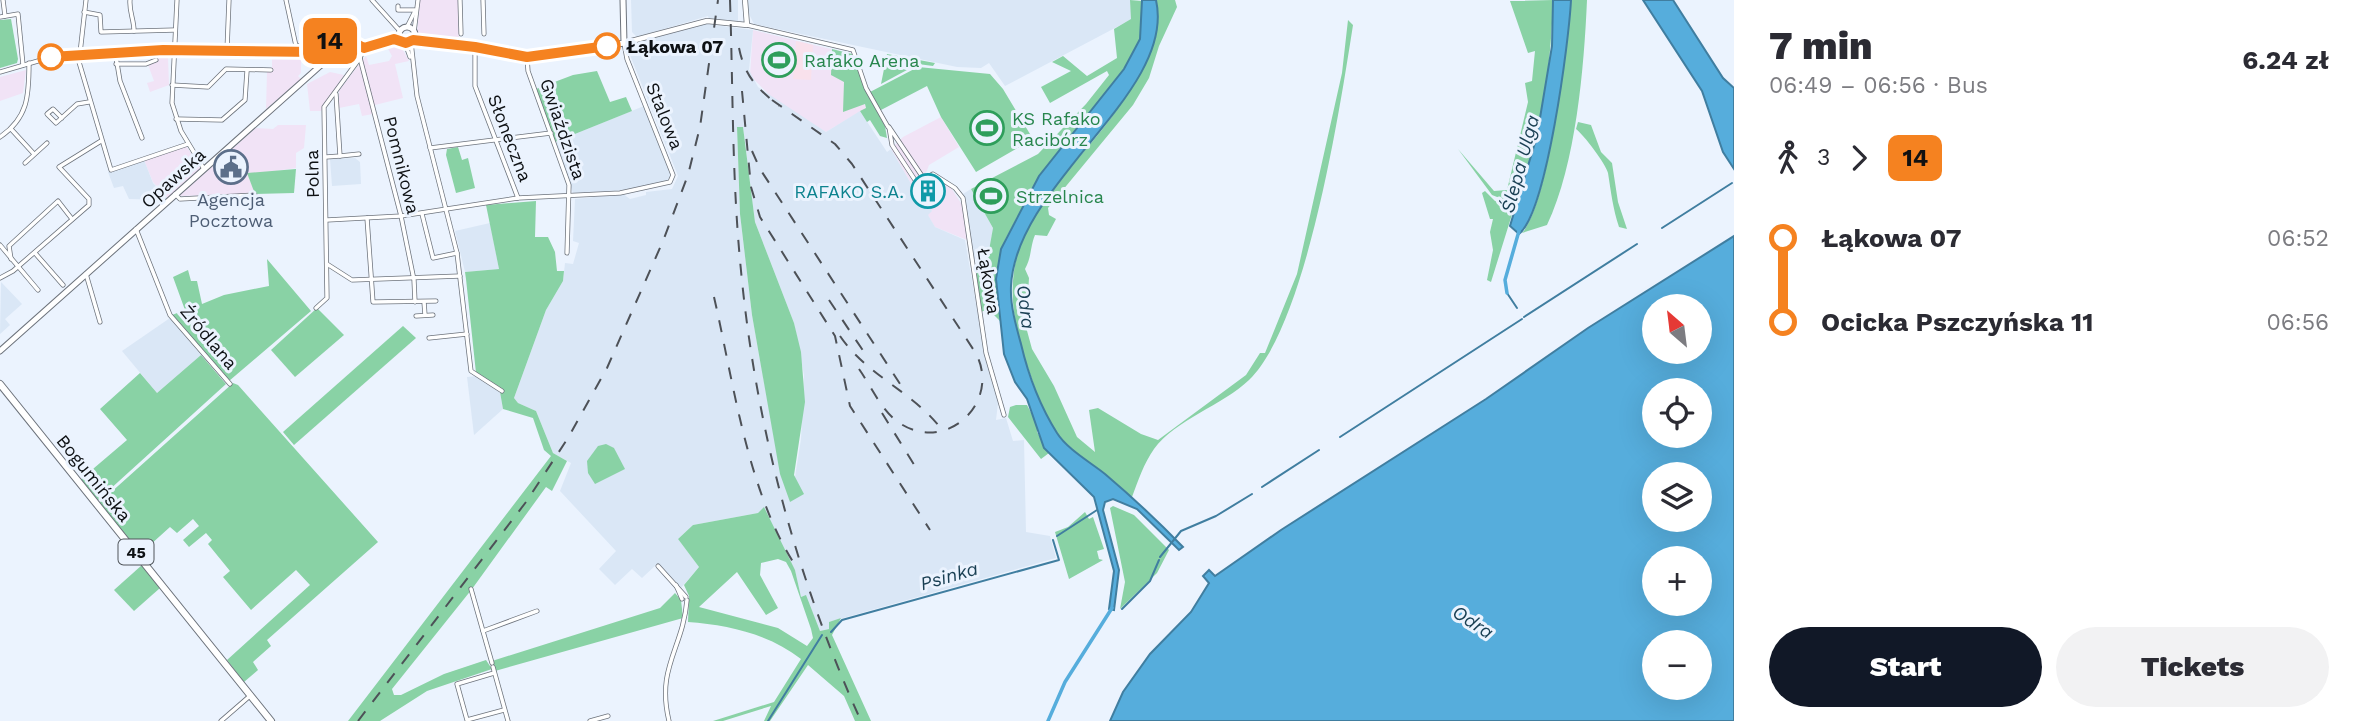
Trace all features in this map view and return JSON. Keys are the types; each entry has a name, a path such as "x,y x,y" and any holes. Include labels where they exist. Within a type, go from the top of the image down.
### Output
{"main road":[{"path":"623,0 624,43"},
{"path":"401,31 413,40"},
{"path":"401,31 413,40"},
{"name":"Opawska","path":"0,351 320,66 342,54 376,44 401,31"},
{"name":"Łąkowa","path":"413,40 475,47 527,57 624,43"},
{"name":"Opawska","path":"376,44 413,40"},
{"name":"Bogumińska","path":"0,384 271,721"}],"street":[{"path":"3,0 2,16 18,15 23,65"},
{"path":"86,0 78,53 89,102 111,170 188,144"},
{"path":"130,0 129,14 134,20 134,31"},
{"path":"177,0 172,85 176,119 204,169"},
{"path":"227,51 229,0"},
{"path":"286,0 297,49"},
{"path":"372,0 401,31"},
{"path":"418,0 412,61 430,148 457,253 471,371 502,391"},
{"path":"460,0 461,34"},
{"path":"482,0 484,34"},
{"path":"744,0 747,26"},
{"path":"398,6 398,10 416,9"},
{"path":"401,31 416,9"},
{"path":"84,12 100,15 101,32 176,30"},
{"path":"310,40 315,19 343,24"},
{"name":"Łąkowa","path":"624,43 702,22 747,26 853,50 868,92 924,179"},
{"path":"394,25 401,31"},
{"path":"297,49 310,40 355,43 364,48"},
{"path":"412,53 413,40"},
{"path":"412,61 413,40"},
{"path":"316,52 327,41"},
{"name":"Stalowa","path":"570,196 620,193 665,184 673,178 627,59 624,43"},
{"name":"Słoneczna","path":"475,47 475,86 518,198"},
{"name":"Polna","path":"316,308 327,298 324,107 360,58 364,48"},
{"path":"0,72 78,53 115,51 297,49 342,54"},
{"path":"163,50 173,62"},
{"path":"173,62 183,50"},
{"path":"115,51 116,64 142,138"},
{"path":"316,52 320,66"},
{"name":"Gwiaździsta","path":"527,57 528,71 570,196 567,253"},
{"name":"Pomnikowa","path":"360,58 401,216 414,280 415,302"},
{"path":"116,64 146,64 156,60"},
{"path":"0,137 11,129 24,113 29,63"},
{"path":"172,85 208,87 226,69 271,70"},
{"path":"176,119 222,120 245,100 247,71"},
{"path":"336,92 340,156"},
{"path":"62,118 77,104 89,102"},
{"name":"Łąkowa","path":"889,127 892,145 917,183 933,174 955,188 963,198 986,354 1004,415"},
{"path":"11,129 34,154"},
{"path":"430,148 551,133"},
{"path":"891,139 897,138"},
{"path":"892,145 897,138"},
{"path":"0,278 18,267 90,201 59,167 101,141"},
{"path":"25,163 47,143"},
{"path":"326,157 359,154"},
{"path":"175,194 180,199 201,200 256,195"},
{"path":"327,220 422,214 445,208 518,198 570,196"},
{"path":"11,259 9,246 58,201 72,219"},
{"path":"422,214 433,258 457,253"},
{"path":"367,218 374,302 436,301"},
{"name":"Źródlana","path":"136,229 170,315 230,384"},
{"path":"0,245 38,290"},
{"path":"34,253 63,285"},
{"path":"327,264 350,279 414,280 461,276"},
{"path":"86,274 100,322"},
{"path":"424,302 425,316"},
{"path":"416,316 433,315"},
{"path":"429,338 467,334"},
{"path":"658,566 676,585 687,608 684,626 665,672 664,697 669,721"},
{"path":"471,589 508,721"},
{"path":"483,631 537,611"},
{"path":"494,673 457,684 467,720 504,710"},
{"path":"221,721 251,695"},
{"path":"590,721 608,716"}],"shaded area":[{"path":"420,0 458,0 459,44 420,38 417,32"},
{"path":"631,0 738,0 738,21 709,19 708,16 637,37 632,32"},
{"path":"748,0 1130,0 1132,19 1005,86 989,63 981,68 957,67 754,24 747,10"},
{"path":"705,24 753,30 749,70 758,87 826,132 860,111 887,152 891,149 921,201 924,199 932,211 928,215 935,227 965,240 986,361 998,403 996,420 1006,418 1013,441 1024,440 1026,532 1050,536 1056,558 829,622 829,629 820,631 806,596 801,597 795,570 758,513 693,525 678,539 699,567 681,588 657,564 642,578 632,569 615,585 599,569 616,551 560,491 571,463 553,453 536,411 518,403 514,398 546,310 563,281 565,263 573,264 579,243 573,241 575,199 623,194 630,199 646,195 646,192 672,189 678,176 626,45","holes":["743,127 755,222 794,323 804,375 801,439 791,502 780,470 752,315 740,214 737,128"]},
{"path":"753,30 843,52 866,108 826,132 772,98 750,75"},
{"path":"796,41 813,45 811,80 793,79"},
{"path":"391,44 403,50 409,61 395,64 403,98 371,106 373,114 362,116 359,104 339,108 339,91 357,67 366,56 369,65 389,61 392,56 386,45"},
{"path":"152,53 163,53 168,57 169,85 150,92 147,83 154,81 147,62 154,60"},
{"path":"272,54 301,54 301,73 298,76 301,79 266,109 267,72 272,67"},
{"path":"26,70 23,93 0,101 0,77"},
{"path":"330,72 344,75 321,111 310,111 307,84"},
{"path":"644,106 672,179 627,190 573,193 555,142"},
{"path":"941,117 959,147 929,165 926,173 949,185 963,206 967,240 935,227 927,214 932,211 921,201 891,149 903,137"},
{"path":"278,125 306,125 304,148 296,153 296,168 248,175 255,194 179,196 256,128 273,129"},
{"path":"186,146 201,168 167,198 153,182 144,160"},
{"path":"355,158 360,162 361,184 332,186 330,159"},
{"path":"144,160 153,183 167,198 165,200 129,199 123,186 114,188 108,172"},
{"path":"971,189 993,228 989,256 973,259 963,194"},
{"path":"490,223 499,269 465,272 455,231"},
{"path":"1,282 22,304 5,319 10,325 0,334"},
{"path":"170,318 201,355 157,393 122,351"},
{"path":"477,376 500,392 503,409 474,435 467,377"}],"green space":[{"path":"1130,0 1142,1 1140,39 1124,69 1039,176 1005,240 996,279 1000,321 988,309 981,312 975,266 987,262 993,228 971,189 1038,154 1086,104 1109,75 1107,71 1050,103 1041,87 1071,71 1052,62 1063,56 1087,76 1117,58 1114,29 1131,19"},
{"path":"1156,0 1175,0 1177,7 1159,46 1149,78 1133,105 1048,208 1049,215 1056,219 1047,236 1035,235 1025,269 1029,278 1026,327 1032,349 1054,386 1077,437 1095,452 1089,410 1098,408 1141,434 1158,440 1246,375 1260,353 1265,353 1297,274 1342,73 1348,20 1353,25 1318,213 1288,313 1270,352 1249,380 1238,389 1186,421 1163,439 1147,460 1132,497 1073,450 1049,421 1028,368 1014,312 1015,266 1028,228 1049,194 1102,130 1127,94 1154,32"},
{"path":"1553,0 1543,104 1532,155 1515,204 1492,195 1458,149 1494,191 1507,190 1528,102 1525,83 1532,81 1535,51 1528,53 1510,1"},
{"path":"1571,0 1587,0 1581,85 1572,145 1557,201 1547,225 1522,233 1531,217 1548,158 1561,85"},
{"path":"11,19 18,59 17,63 0,68 0,20"},
{"path":"832,49 852,54 865,90 885,126 887,138 880,136 870,120 867,122 860,111 866,108 865,104 843,112 844,82 831,75"},
{"path":"887,54 935,63 933,66 918,64 881,84"},
{"name":"KS Rafako Racibórz","path":"918,67 990,74 1003,89 1033,139 976,172 941,117 927,86 881,110 870,92"},
{"path":"597,71 610,102 626,97 632,111 555,142 536,89 573,75"},
{"path":"1578,122 1591,125 1601,152 1612,163 1618,202 1627,229 1619,227 1608,173 1594,150 1576,129"},
{"path":"737,127 743,127 755,222 794,323 801,352 805,402 794,475 804,494 790,502 780,474 752,315 740,214"},
{"path":"458,147 462,160 468,158 475,188 456,193 446,155 447,149"},
{"path":"296,169 294,193 255,194 247,173"},
{"path":"1485,191 1495,201 1514,208 1491,282 1487,280 1493,250 1490,232 1493,219 1490,219 1482,193"},
{"path":"536,201 535,237 548,237 555,252 557,271 564,271 563,281 546,310 514,398 518,403 536,411 553,453 567,461 552,491 546,487 472,589 392,689 394,695 401,695 444,674 486,660 492,669 427,691 380,721 348,721 551,456 544,450 533,418 503,409 500,392 476,373 465,272 499,269 486,205"},
{"path":"267,259 311,311 229,381 172,315 185,310 173,277 188,270 191,281 197,281 202,304 224,295 269,286"},
{"path":"317,308 344,335 295,377 271,350"},
{"path":"403,326 416,338 294,445 283,432"},
{"path":"201,355 226,384 97,501 80,480 127,440 100,409 140,373 157,393"},
{"path":"233,383 238,385 378,542 267,640 271,646 253,662 258,670 244,682 227,660 310,585 296,570 251,610 223,577 230,571 208,544 212,540 206,533 189,547 183,540 199,526 193,519 177,533 170,527 140,554 99,503"},
{"path":"1027,405 1038,426 1037,432 1049,453 1041,459 1008,417 1010,407"},
{"path":"606,444 614,448 625,469 595,484 588,473 587,461 598,446"},
{"path":"1113,506 1134,515 1169,550 1157,573 1120,609 1125,582 1110,508"},
{"path":"764,507 795,570 801,597 806,595 820,631 829,629 829,622 841,618 832,635 871,721 855,721 844,696 808,665 770,721 764,721 771,706 723,721 713,721 774,702 801,659 789,650 748,632 688,622 689,596 684,585 699,567 678,539 693,525 758,513","holes":["778,559 786,562 811,629 813,638 807,646 778,628 699,607 737,572 766,615 778,608 760,575 761,563"]},
{"path":"1085,512 1089,519 1093,517 1104,549 1097,551 1099,559 1103,560 1069,579 1055,532 1068,527"},
{"path":"142,565 160,588 134,611 114,590"},
{"path":"675,593 681,600 683,618 495,671 492,661 660,608"}],"water":[{"path":"1142,0 1156,0 1156,35 1143,69 1121,104 1039,211 1020,248 1011,286 1011,301 1027,367 1040,401 1057,433 1073,450 1135,500 1183,547 1179,550 1137,509 1113,499 1105,502 1103,510 1119,570 1114,610 1109,609 1114,571 1094,497 1044,448 1027,399 1015,382 1004,354 996,279 1001,249 1039,176 1124,69 1140,39"},
{"path":"1553,0 1571,0 1561,86 1539,194 1529,219 1519,234 1510,226 1537,136 1552,46"},
{"path":"1643,0 1673,0 1723,78 1734,88 1734,169 1723,152 1702,91"},
{"name":"Odra","path":"1734,236 1734,721 1110,721 1123,692 1150,654 1191,612 1209,583 1203,576 1209,570 1215,576 1281,530 1486,399 1588,328"}],"waterway":[{"path":"1662,228 1732,183"},
{"name":"Ślepa Ulga","path":"1507,293 1505,280 1519,231"},
{"path":"1524,317 1637,244"},
{"path":"1507,293 1517,308"},
{"path":"1340,437 1522,319"},
{"path":"1262,487 1319,450"},
{"path":"1160,557 1181,531 1216,516 1252,494"},
{"name":"Psinka","path":"1057,536 1097,510"},
{"name":"Psinka","path":"831,632 842,620 1059,560 1053,540"},
{"path":"1122,609 1150,581 1159,560"},
{"path":"1048,721 1065,682 1112,608"},
{"name":"Psinka","path":"768,721 822,635"}],"railway":[{"path":"358,721 526,502 568,438 607,368 663,241 688,175 700,127 718,0"},
{"path":"730,0 737,228 756,379 767,438 797,553 837,666 861,721"},
{"path":"739,48 753,81 779,106"},
{"path":"742,91 751,187 760,217 835,336 850,406 930,530"},
{"path":"772,100 835,144 852,164 975,352 982,370 982,388 976,405 965,418 951,428 934,432 916,431 898,422 886,411 859,369"},
{"path":"752,151 760,169 904,390"},
{"path":"714,297 754,470 765,504 795,565"},
{"path":"829,300 868,358"},
{"path":"840,336 863,362 918,405 942,430"},
{"path":"882,413 918,471"}],"bus line":[{"name":"14","path":"51,57 89,52 163,50 316,52 327,41 355,43 364,48 394,39 406,43 413,40 475,47 527,57 607,46"}],"place":[{"name":"Łąkowa 07","path":"607,46"},
{"name":"Rafako Arena","path":"779,60"},
{"name":"KS Rafako Racibórz","path":"987,128"},
{"name":"Agencja Pocztowa","path":"231,167"},
{"name":"RAFAKO S.A.","path":"928,191"},
{"name":"Strzelnica","path":"991,196"}]}
